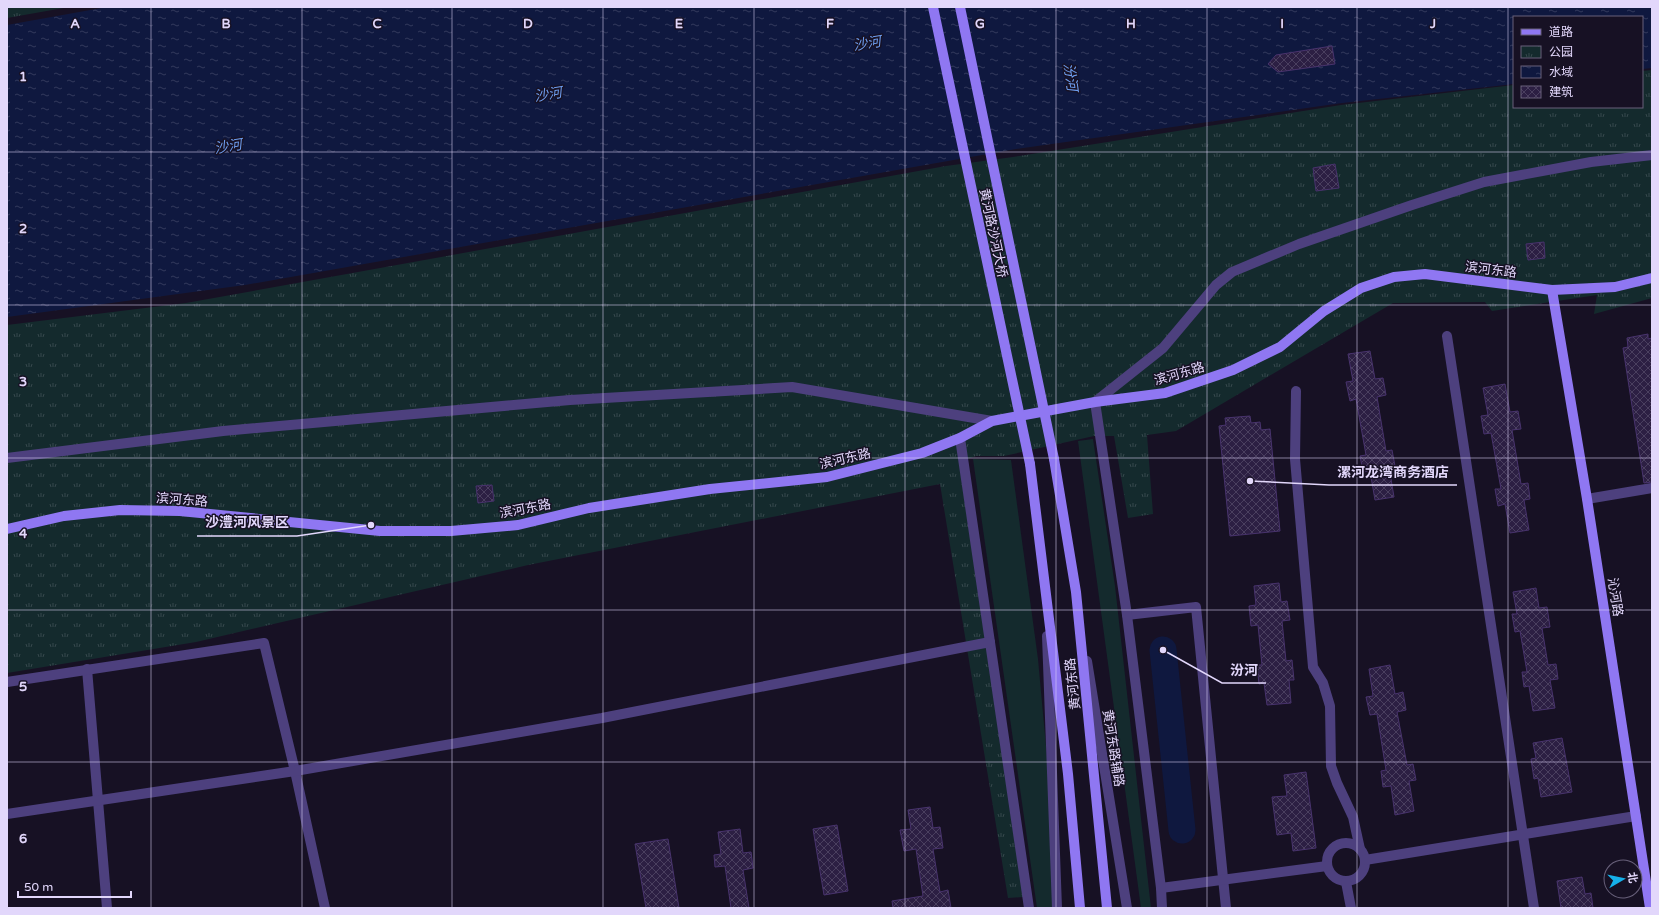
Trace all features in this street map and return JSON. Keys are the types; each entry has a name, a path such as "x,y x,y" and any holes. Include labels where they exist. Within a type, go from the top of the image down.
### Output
{"street":[{"name":"黄河路沙河大桥","path":"933,7 1030,464"},
{"name":"黄河路沙河大桥","path":"960,7 1054,459"},
{"path":"1162,908 1161,888 1127,616 1094,402 1163,348 1216,285 1232,272 1299,244 1484,182 1591,162 1652,155"},
{"name":"滨河东路","path":"7,529 64,516 120,510 180,511 380,531 451,531 518,525 589,508 710,489 827,477 922,453 960,438 992,421 1094,402 1165,393 1233,370 1280,347 1324,311 1361,288 1394,277 1425,274 1552,290 1615,286 1652,278"},
{"name":"沁河路","path":"1552,290 1588,499 1636,816 1649,881 1650,908"},
{"path":"1447,336 1534,908"},
{"path":"7,458 223,431 570,400 792,387 992,421"},
{"path":"1296,391 1295,459 1313,667 1323,683 1330,706 1331,766 1352,817 1360,849 1366,860 1365,867 1358,878 1346,882 1334,877 1328,866 1329,854 1337,845 1350,843 1360,849"},
{"path":"960,438 1029,908"},
{"name":"黄河东路","path":"1054,459 1076,592 1107,908"},
{"name":"黄河东路","path":"1030,464 1068,774 1080,908"},
{"path":"1588,499 1652,488"},
{"path":"1046,592 1057,908"},
{"name":"黄河东路辅路","path":"1076,592 1127,908"},
{"path":"1127,616 1196,607 1222,880 1226,908"},
{"path":"7,814 295,771 602,718 990,642"},
{"path":"7,682 264,643 295,771 325,908"},
{"path":"87,669 107,908"},
{"path":"1366,860 1636,816"},
{"path":"1161,888 1328,866"},
{"path":"1346,882 1351,908"}],"green space":[{"path":"7,7 69,7 7,18"},
{"path":"1652,70 1652,298 1594,314 1597,295 1492,311 1485,302 1393,303 1176,431 1147,435 1153,514 1128,518 1114,436 1094,436 1004,456 976,456 959,462 1023,897 1008,898 940,484 528,565 196,642 7,673 7,325 186,303 946,166 1013,157 1341,105 1513,85 1513,108 1643,108 1643,71"},
{"path":"1093,439 1115,586 1151,908 1141,908 1078,441"},
{"path":"973,459 1011,460 1038,659 1048,768 1054,908 1037,908"}],"water":[{"name":"沙河","path":"107,7 1652,7 1652,68 1643,69 1643,16 1513,16 1513,84 1342,103 1016,149 245,285 7,317 7,25"}],"building":[{"path":"1332,46 1335,64 1278,72 1268,64 1276,55"},
{"path":"1335,164 1339,188 1316,191 1313,168"},
{"path":"1544,242 1545,258 1528,260 1526,244"},
{"path":"1648,334 1648,339 1652,338 1652,482 1644,483 1623,348 1628,347 1627,338"},
{"path":"1370,351 1375,379 1383,378 1386,395 1377,397 1386,451 1392,450 1395,466 1389,467 1394,497 1375,500 1370,471 1363,472 1360,456 1366,455 1356,399 1350,401 1346,382 1353,381 1348,354"},
{"path":"1505,384 1510,412 1518,411 1521,429 1512,430 1521,484 1528,483 1530,499 1524,500 1529,530 1510,533 1505,504 1498,506 1495,489 1501,489 1491,433 1484,434 1481,416 1488,415 1483,388"},
{"path":"1250,416 1251,423 1260,422 1261,430 1270,429 1280,531 1230,536 1219,426 1226,425 1225,418"},
{"path":"492,485 494,501 478,503 476,486"},
{"path":"1279,583 1281,602 1287,601 1290,620 1282,621 1286,661 1292,660 1294,680 1289,680 1291,703 1267,705 1264,683 1259,684 1257,665 1262,665 1258,625 1251,626 1249,606 1256,605 1254,586"},
{"path":"1536,588 1539,608 1547,607 1550,627 1542,628 1548,665 1556,664 1558,679 1550,680 1555,708 1533,711 1529,686 1524,687 1522,672 1527,672 1520,631 1515,632 1512,614 1517,614 1513,592"},
{"path":"1390,665 1395,694 1403,692 1406,710 1397,712 1407,765 1413,764 1416,780 1409,781 1414,811 1395,815 1391,786 1383,787 1381,771 1386,770 1377,714 1370,715 1366,697 1373,696 1369,669"},
{"path":"1562,738 1572,792 1541,797 1538,778 1534,779 1531,759 1536,758 1533,743"},
{"path":"1306,772 1316,848 1293,851 1291,833 1277,835 1272,797 1287,796 1284,775"},
{"path":"930,807 933,828 940,827 943,848 933,849 940,892 948,890 951,908 893,908 892,901 923,896 916,849 904,851 900,830 911,829 908,810"},
{"path":"837,825 848,891 824,895 813,829"},
{"path":"740,829 743,853 751,852 753,868 743,870 749,908 731,908 725,866 715,867 714,855 721,854 718,832"},
{"path":"668,839 679,908 646,908 635,844"},
{"path":"1582,877 1585,894 1591,893 1593,908 1561,908 1557,881"}],"waterway":[{"name":"汾河","path":"1163,650 1182,830"}],"place":[{"name":"漯河龙湾商务酒店","path":"1250,481"},
{"name":"沙澧河风景区","path":"371,525"},
{"name":"汾河","path":"1163,650"}]}
